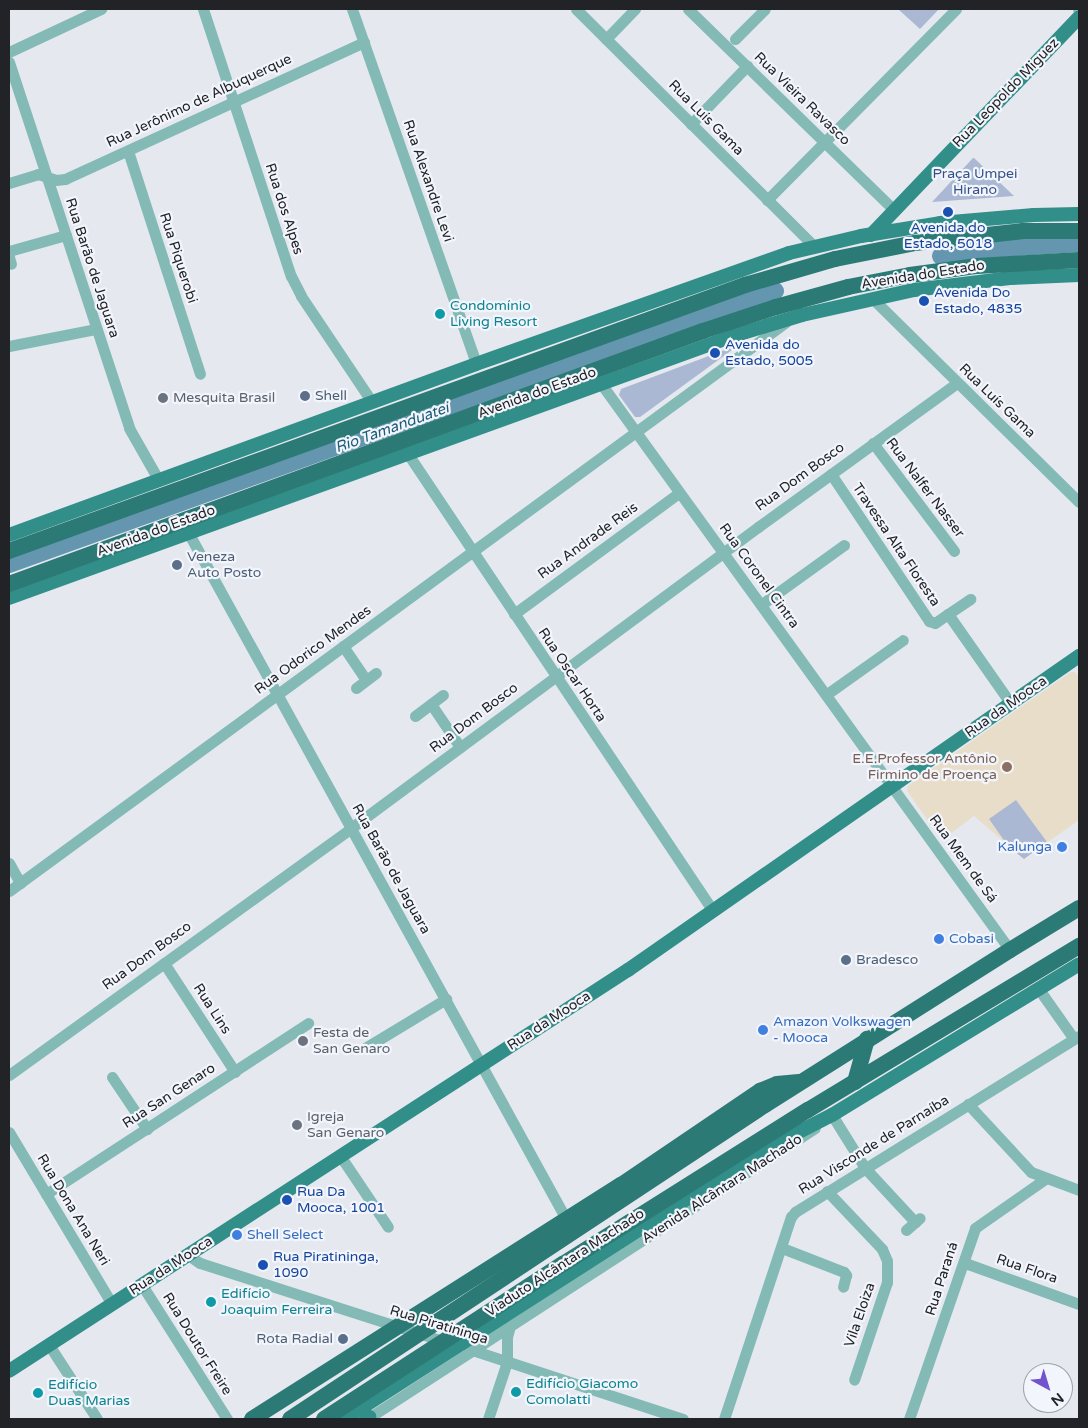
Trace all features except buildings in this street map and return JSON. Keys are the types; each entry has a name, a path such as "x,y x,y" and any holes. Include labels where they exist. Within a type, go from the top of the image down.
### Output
{"highway":[{"path":"9,551 746,285 835,259 915,243 1023,231 1079,231"},
{"name":"Avenida do Estado","path":"9,584 776,307 848,288 910,276 977,266 1079,260"},
{"path":"252,1419 566,1219 760,1091 777,1084 799,1082 1079,908"},
{"path":"855,1082 1079,946"},
{"path":"855,1082 867,1040"},
{"name":"Viaduto Alcântara Machado","path":"290,1419 799,1082"},
{"name":"Viaduto Alcântara Machado","path":"324,1419 562,1264 855,1082"}],"main road":[{"name":"Rua Leopoldo Miguez","path":"871,235 1079,17"},
{"path":"9,535 158,479 754,265 815,247 940,223 1079,214"},
{"name":"Avenida do Estado","path":"9,598 736,335 790,319 914,290 1011,278 1079,275"},
{"name":"Rua da Mooca","path":"9,1372 628,970 1079,656"},
{"name":"Avenida Alcântara Machado","path":"830,1116 1079,964"},
{"name":"Viaduto Alcântara Machado","path":"344,1419 758,1153 830,1116"}],"street":[{"path":"9,52 101,9"},
{"name":"Rua dos Alpes","path":"203,9 291,276 301,296 372,402"},
{"name":"Rua Alexandre Levi","path":"352,9 476,364"},
{"name":"Rua Luís Gama","path":"576,9 815,247"},
{"path":"606,39 634,9"},
{"name":"Rua Vieira Ravasco","path":"688,9 894,210"},
{"path":"735,39 765,9"},
{"path":"767,200 956,9"},
{"name":"Rua Jerônimo de Albuquerque","path":"9,183 38,174 56,180 65,179 364,42"},
{"name":"Rua Barão de Jaguara","path":"9,62 129,428 158,479"},
{"path":"691,124 747,66"},
{"name":"Rua Piquerobi","path":"128,151 200,374"},
{"path":"9,252 66,235"},
{"name":"Rua Luís Gama","path":"873,299 1079,502"},
{"name":"Rua Odorico Mendes","path":"9,891 790,319"},
{"path":"9,346 96,329"},
{"name":"Rua Dom Bosco","path":"9,1075 351,828 722,552 957,383"},
{"name":"Rua Coronel Cintra","path":"602,385 892,786"},
{"name":"Rua Nalfer Nasser","path":"873,443 954,551"},
{"name":"Rua Oscar Horta","path":"408,454 713,911"},
{"name":"Travessa Alta Floresta","path":"831,474 928,621 936,623 948,614 1011,704"},
{"name":"Rua Andrade Reis","path":"514,614 679,493"},
{"name":"Rua Barão de Jaguara","path":"189,534 566,1219"},
{"path":"762,604 844,545"},
{"path":"948,614 970,599"},
{"path":"827,694 904,640"},
{"path":"343,646 366,680"},
{"path":"356,688 376,673"},
{"path":"415,716 444,696"},
{"path":"431,704 460,747"},
{"name":"Rua Mem de Sá","path":"892,786 1010,950"},
{"path":"9,862 20,883"},
{"name":"Rua Lins","path":"164,963 235,1072"},
{"path":"1038,988 1077,1038"},
{"path":"365,1048 446,1000"},
{"name":"Rua San Genaro","path":"46,1194 308,1023"},
{"name":"Rua Visconde de Parnaíba","path":"724,1419 795,1212 1077,1038"},
{"path":"112,1077 147,1129"},
{"path":"968,1104 1020,1163 1031,1172 1045,1179 1079,1190"},
{"path":"830,1116 865,1168 914,1224"},
{"name":"Avenida Alcântara Machado","path":"368,1419 472,1350 805,1137 830,1116"},
{"name":"Rua Dona Ana Neri","path":"9,1132 112,1304"},
{"path":"341,1157 388,1227"},
{"name":"Rua Paraná","path":"909,1419 965,1263 975,1228 1045,1179"},
{"name":"Vila Eloiza","path":"827,1191 882,1249 887,1261 887,1282 854,1380"},
{"path":"782,1248 844,1272 846,1275 843,1287"},
{"name":"Rua Piratininga","path":"188,1255 200,1263 683,1419"},
{"name":"Rua Flora","path":"965,1263 1079,1304"},
{"name":"Rua Doutor Freire","path":"142,1285 227,1419"},
{"path":"440,1298 441,1312 445,1317 483,1335 496,1335"},
{"path":"488,1419 507,1362 507,1337 510,1326"},
{"path":"49,1345 97,1419"},
{"path":"363,1348 412,1378 415,1387"}],"shaded area":[{"name":"E.E.Professor Antônio Firmino de Proença","path":"1071,672 1075,672 1079,678 1079,820 1024,859 974,816 942,840 907,791 908,786"}],"green space":[{"path":"898,9 939,9 920,29"},
{"name":"Praça Umpei Hirano","path":"973,158 1014,196 932,202"},
{"path":"730,348 732,350 640,417 635,417 619,395 621,389"},
{"path":"1016,800 1047,842 1024,859 1008,846 989,819"}],"waterway":[{"name":"Rio Tamanduateí","path":"941,256 988,249 1079,243"},
{"name":"Rio Tamanduateí","path":"9,564 716,310 775,291"}],"place":[{"name":"Avenida do Estado, 5018","path":"948,212"},
{"name":"Avenida Do Estado, 4835","path":"924,301"},
{"name":"Condomínio Living Resort","path":"440,314"},
{"name":"Avenida do Estado, 5005","path":"715,353"},
{"name":"Shell","path":"305,396"},
{"name":"Mesquita Brasil","path":"163,398"},
{"name":"Veneza Auto Posto","path":"177,565"},
{"name":"E.E.Professor Antônio Firmino de Proença","path":"1007,767"},
{"name":"Kalunga","path":"1062,847"},
{"name":"Cobasi","path":"939,939"},
{"name":"Bradesco","path":"846,960"},
{"name":"Amazon Volkswagen - Mooca","path":"763,1030"},
{"name":"Festa de San Genaro","path":"303,1041"},
{"name":"Igreja San Genaro","path":"297,1125"},
{"name":"Rua Da Mooca, 1001","path":"287,1200"},
{"name":"Shell Select","path":"237,1235"},
{"name":"Rua Piratininga, 1090","path":"263,1265"},
{"name":"Edifício Joaquim Ferreira","path":"211,1302"},
{"name":"Rota Radial","path":"343,1339"},
{"name":"Edifício Giacomo Comolatti","path":"516,1392"},
{"name":"Edifício Duas Marias","path":"38,1393"}]}
